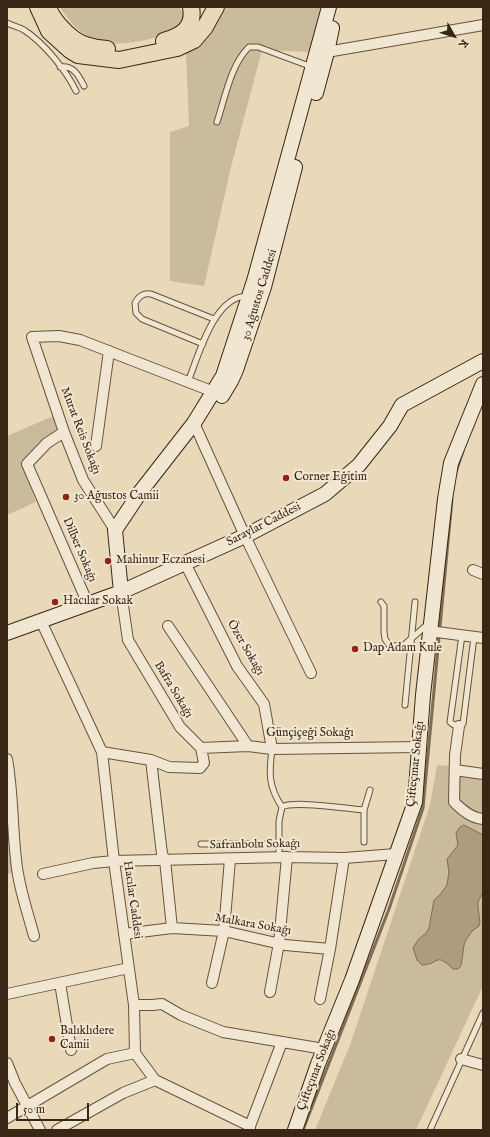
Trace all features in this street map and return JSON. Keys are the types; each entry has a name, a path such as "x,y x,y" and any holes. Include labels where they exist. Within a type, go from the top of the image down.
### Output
{"main road":[{"path":"38,7 49,31 70,50 78,55 118,60 177,48 194,40 212,16 216,7"},
{"path":"48,7 60,26 74,40 94,48 114,50 134,49 177,37 187,30 192,20 191,7"}],"street":[{"name":"30 Ağustos Caddesi","path":"115,530 141,492 194,423 214,392 222,376 249,296 294,152 319,58 329,7"},
{"name":"30 Ağustos Caddesi","path":"194,423 223,394 236,370 264,287 294,152 319,58 336,7"},
{"path":"319,58 483,25"},
{"name":"Murat Reis Sokağı","path":"110,351 80,340 59,336 32,336 64,432 83,480 115,530"},
{"path":"96,446 110,351 214,392"},
{"name":"Saraylar Caddesi","path":"7,633 121,592 245,536 325,494 359,465 390,426 402,405 483,361"},
{"name":"Çifteçınar Sokağı","path":"294,1130 324,1049 352,980 415,802 418,747 445,499 451,463 483,384"},
{"path":"194,423 245,536 311,673"},
{"name":"Dilber Sokağı","path":"64,432 47,443 27,464 88,604"},
{"path":"115,530 121,592"},
{"name":"Özer Sokağı","path":"185,563 237,666 264,704 272,749"},
{"path":"473,570 483,574"},
{"name":"Bafra Sokağı","path":"121,592 128,640 180,727 201,748"},
{"name":"Hacılar Caddesi","path":"41,622 102,752 114,860 134,1005 135,1053"},
{"path":"168,626 248,746"},
{"path":"430,626 451,634 479,637"},
{"path":"459,726 454,802 464,812 479,819 483,819"},
{"name":"Günçiçeği Sokağı","path":"201,748 248,746 272,749 418,747"},
{"path":"102,752 151,760 169,767 200,768 204,763 201,748"},
{"path":"7,758 11,782 18,879 34,936"},
{"path":"151,760 162,854 165,860 172,928"},
{"path":"455,770 483,774"},
{"name":"Safranbolu Sokağı","path":"43,874 114,860 283,857 344,858 396,854"},
{"path":"270,992 279,943 283,857"},
{"path":"320,999 330,949 344,858"},
{"path":"212,983 224,931 230,859"},
{"name":"Malkara Sokağı","path":"124,934 172,928 224,931 279,943 330,949"},
{"path":"7,994 129,968"},
{"path":"60,982 71,1050"},
{"path":"134,1005 152,1006 162,1004 181,1015 223,1032 324,1049"},
{"path":"7,1118 107,1059 135,1053 155,1080 250,1128 282,1042"},
{"path":"462,1059 483,1065"},
{"path":"7,1063 15,1083 40,1130"},
{"path":"57,1130 123,1093 155,1080"}],"lane":[{"path":"7,23 20,27 38,40 70,80 76,91"},
{"path":"217,122 235,67 249,47 252,46 319,58"},
{"path":"60,67 72,69 79,76 84,86"},
{"path":"203,344 142,319 136,314 135,303 143,294 151,294 214,319"},
{"path":"188,382 214,319 232,300 240,296 249,296"},
{"path":"381,602 384,606 384,632 387,643 395,646 404,645 430,626"},
{"path":"405,705 415,602"},
{"path":"462,635 450,722 453,725 459,726 463,724 479,637"},
{"path":"272,749 269,771 273,792 282,808 279,821 278,844 283,857"},
{"path":"364,842 364,810 370,790"},
{"path":"282,808 285,806 301,804 364,810"},
{"path":"201,844 278,844"},
{"path":"430,1130 483,1013"}],"shaded area":[{"path":"60,7 179,7 188,18 183,31 131,42 115,43 100,41 86,35 72,24"},
{"path":"226,7 322,7 311,52 262,50 231,167 204,286 170,281 170,132 189,126 186,53 203,43 214,30"},
{"path":"58,414 62,429 38,443 22,463 36,502 7,515 7,436"},
{"path":"437,765 483,769 483,986 416,1130 315,1130 350,1045 430,805"},
{"path":"464,825 483,835 483,892 478,902 480,923 466,940 461,966 458,969 453,969 440,960 422,965 417,960 413,948 429,928 434,900 440,895 447,885 449,872 447,859 458,845 456,833 459,828"},
{"path":"12,829 15,872 7,874 7,830"}],"waterway":[{"path":"456,472 463,451"},
{"path":"303,1130 389,909 423,808 452,499"}],"place":[{"name":"Corner Eğitim","path":"286,478"},
{"name":"30 Ağustos Camii","path":"66,497"},
{"name":"Mahinur Eczanesi","path":"108,561"},
{"name":"Hacılar Sokak","path":"55,602"},
{"name":"Dap Adam Kule","path":"355,649"},
{"name":"Balıklıdere Camii","path":"52,1039"}]}
